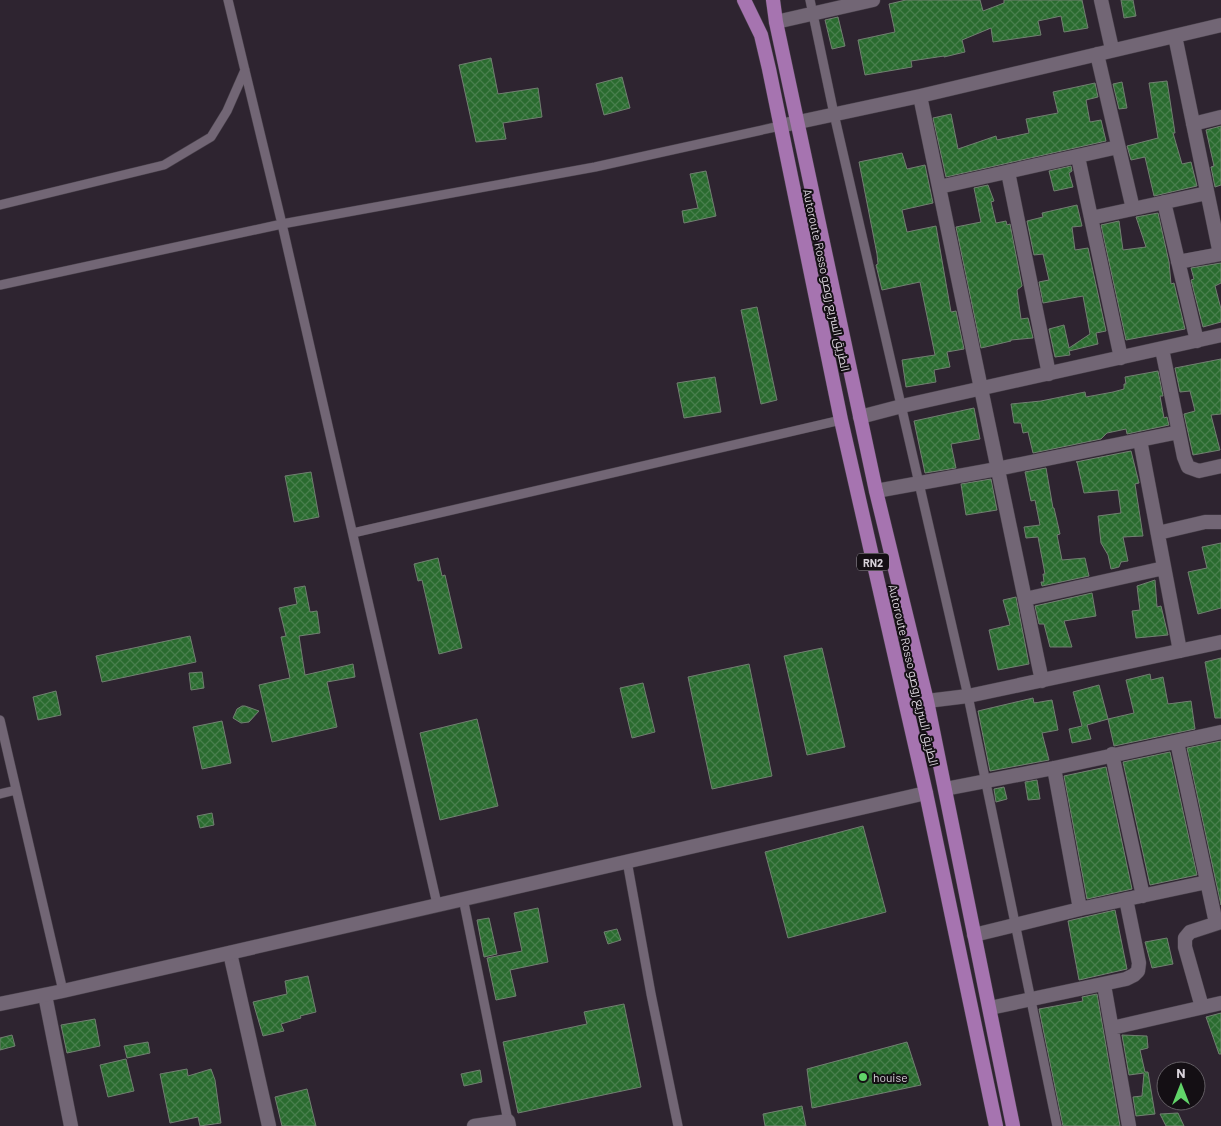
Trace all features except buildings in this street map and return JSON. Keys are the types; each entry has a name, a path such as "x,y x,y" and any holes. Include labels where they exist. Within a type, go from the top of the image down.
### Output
{"highway":[{"name":"Autoroute Rosso الطريق السريع روصو","path":"744,0 761,35 841,420 926,793 996,1126"},
{"name":"Autoroute Rosso الطريق السريع روصو","path":"773,0 776,22 876,491 927,701 990,1008 1012,1126"}],"street":[{"path":"776,22 812,14 826,6 873,0"},
{"path":"1101,0 1112,49"},
{"path":"780,126 920,96 1112,49 1221,25"},
{"path":"1175,36 1220,254 1178,262"},
{"path":"1097,54 1132,209"},
{"path":"920,96 1042,681"},
{"path":"1193,124 1221,117"},
{"path":"939,187 1118,147"},
{"path":"1078,157 1121,358"},
{"path":"1008,172 1049,374"},
{"path":"1091,218 1207,193"},
{"path":"1164,202 1197,341"},
{"path":"860,417 1221,335"},
{"path":"1162,349 1184,457 1188,467 1199,471 1221,466"},
{"path":"876,491 997,469 1179,432"},
{"path":"1140,440 1180,652"},
{"path":"1158,533 1205,522 1221,522"},
{"path":"1025,599 1164,568"},
{"path":"927,701 968,696 1221,642"},
{"path":"945,789 1221,732"},
{"path":"1177,742 1207,882 1218,923 1190,932 1185,938 1185,947 1202,1007"},
{"path":"1112,754 1143,896"},
{"path":"1054,768 1080,909"},
{"path":"0,1004 926,793"},
{"path":"974,935 1080,909 1207,882"},
{"path":"990,1008 1031,998 1104,985 1134,975 1138,971 1139,963 1126,899"},
{"path":"230,953 269,1126"},
{"path":"1104,985 1129,1126"},
{"path":"45,995 71,1126"},
{"path":"1112,1028 1221,1003"},
{"path":"474,1126 508,1123"}],"lane":[{"path":"228,0 282,224 437,904"},
{"path":"810,0 834,114 968,696 1057,1126"},
{"path":"0,205 164,164 211,137 227,111 245,70"},
{"path":"0,285 282,224 595,167 780,126"},
{"path":"353,533 841,420"},
{"path":"0,720 63,991"},
{"path":"0,794 16,790"},
{"path":"627,861 651,994 678,1126"},
{"path":"463,898 508,1123"}],"place":[{"name":"houise","path":"863,1077"}]}
